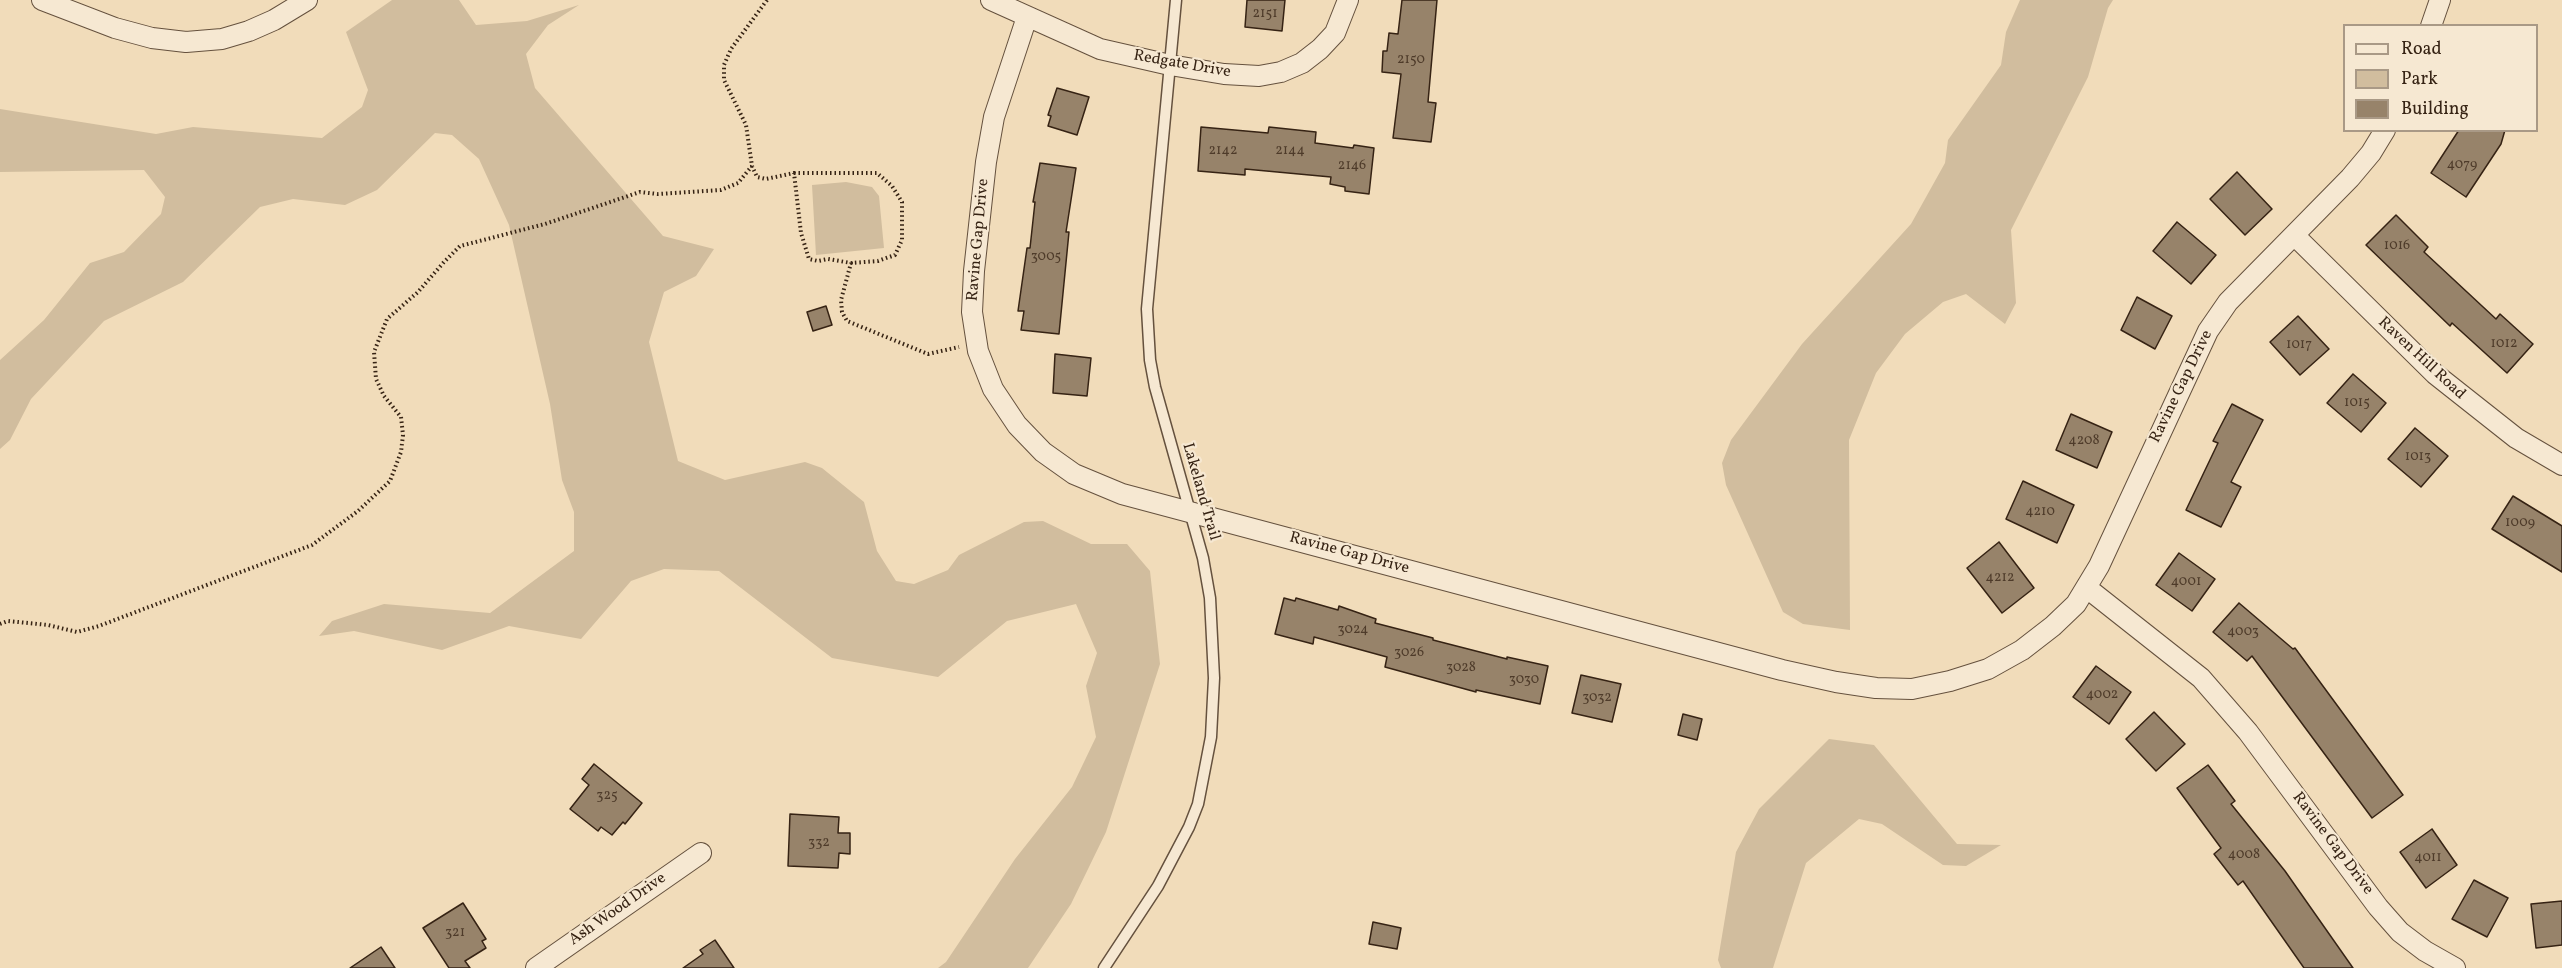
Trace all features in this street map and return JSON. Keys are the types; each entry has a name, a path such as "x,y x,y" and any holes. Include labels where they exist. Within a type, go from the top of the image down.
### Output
{"street":[{"path":"42,0 115,28 152,38 186,42 222,39 249,31 274,20 307,0"},
{"name":"Redgate Drive","path":"991,0 1100,49 1224,74 1259,76 1281,72 1302,63 1328,41 1335,33 1348,0"},
{"path":"2432,24 2440,0"},
{"name":"Ravine Gap Drive","path":"1027,17 994,117 986,162 974,271 972,312 977,343 993,389 1017,425 1043,452 1074,474 1122,494 1782,670 1876,688 1912,689 1950,681 1988,669 2022,650 2053,626 2076,604 2099,566 2208,331 2228,302 2350,178 2371,153 2384,132"},
{"name":"Raven Hill Road","path":"2294,235 2434,374 2516,438 2562,465"},
{"name":"Ravine Gap Drive","path":"2087,588 2201,678 2248,732 2378,907 2408,939 2455,968"},
{"name":"Ash Wood Drive","path":"536,968 701,853"}],"lane":[{"name":"Lakeland Trail","path":"1104,968 1158,886 1189,827 1198,804 1211,737 1213,638 1203,558 1155,387 1150,360 1147,309 1176,0"}],"path":[{"path":"767,0 732,49 724,65 724,80 746,125 752,166 758,177 766,179 795,173 877,173 891,186 902,202 902,240 895,255 878,261 851,263 828,258 818,261 809,259 801,233 795,173"},
{"path":"0,624 8,621 48,625 77,632 99,626 312,545 358,511 390,481 401,452 403,435 400,417 384,396 376,379 374,352 387,319 418,292 460,246 545,224 640,192 658,194 721,190 738,183 752,166"},
{"path":"851,263 841,300 842,312 847,321 928,354 977,343"}],"green space":[{"path":"392,0 459,0 476,25 527,21 579,5 548,25 526,54 535,88 663,236 714,249 696,276 664,292 649,342 678,461 725,480 805,462 822,468 864,502 877,551 896,581 914,584 948,570 959,555 1024,522 1043,521 1091,544 1127,544 1150,571 1160,664 1106,832 1071,904 1028,968 938,968 946,962 1015,859 1072,787 1096,737 1086,686 1097,653 1076,604 1007,621 938,677 832,658 719,571 664,569 631,581 581,639 509,626 442,650 354,631 319,636 332,621 384,604 490,613 574,551 574,512 562,480 550,404 509,225 479,159 452,135 435,133 377,190 345,205 293,199 260,207 183,282 104,321 31,399 10,440 0,449 0,360 44,320 90,263 124,252 161,214 165,197 144,170 0,172 0,109 156,134 193,127 322,138 362,107 368,90 346,32"},
{"path":"2020,0 2113,0 2108,8 2088,77 2011,230 2016,303 2005,324 1966,294 1943,302 1905,334 1876,373 1849,440 1850,630 1803,624 1783,612 1726,485 1722,463 1731,440 1802,344 1911,224 1945,163 1948,140 2001,65 2006,32"},
{"path":"846,182 872,187 879,196 884,248 816,255 812,185"},
{"path":"1829,739 1874,745 1957,844 2001,845 1966,866 1943,865 1882,824 1859,819 1806,863 1773,968 1721,968 1718,960 1736,852 1759,809"}],"building":[{"path":"1247,0 1285,0 1282,31 1245,27"},
{"path":"1402,0 1437,0 1428,102 1436,103 1431,142 1393,138 1401,74 1382,72 1383,51 1387,51 1389,33 1398,34"},
{"path":"1057,88 1089,97 1077,135 1048,126 1051,116 1048,115"},
{"path":"1201,127 1268,133 1269,127 1316,132 1315,143 1374,148 1369,194 1345,191 1345,187 1330,184 1331,177 1245,169 1245,175 1198,171"},
{"path":"2458,132 2504,132 2501,144 2466,197 2431,173"},
{"path":"1040,163 1076,168 1066,232 1069,232 1059,334 1021,330 1024,311 1018,311 1027,248 1030,248 1035,202 1033,202"},
{"path":"2237,172 2272,209 2245,235 2210,199"},
{"path":"2396,215 2428,247 2424,252 2496,319 2500,314 2533,344 2507,373 2452,323 2450,326 2366,245"},
{"path":"2177,222 2216,255 2191,284 2153,251"},
{"path":"2137,297 2172,316 2155,349 2121,330"},
{"path":"826,306 832,325 813,331 807,312"},
{"path":"2298,316 2329,349 2300,375 2270,342"},
{"path":"1055,354 1091,358 1087,396 1053,393"},
{"path":"2353,374 2386,403 2361,432 2327,403"},
{"path":"2232,404 2263,420 2231,482 2241,487 2221,527 2186,510 2218,443 2213,441"},
{"path":"2071,414 2112,432 2097,468 2056,450"},
{"path":"2415,428 2448,456 2421,487 2388,459"},
{"path":"2023,481 2074,505 2057,543 2006,519"},
{"path":"2513,496 2562,526 2562,572 2492,529"},
{"path":"1999,542 2034,588 2002,613 1967,568"},
{"path":"2179,553 2215,579 2192,611 2156,585"},
{"path":"1284,598 1295,601 1296,598 1338,610 1339,606 1376,619 1375,623 1433,638 1433,640 1507,659 1507,657 1548,666 1540,704 1476,690 1476,692 1385,667 1387,657 1314,637 1313,644 1275,634"},
{"path":"2239,603 2293,649 2295,648 2403,795 2372,818 2252,656 2247,661 2213,632"},
{"path":"2096,666 2131,692 2109,724 2073,697"},
{"path":"1581,675 1621,684 1612,722 1572,713"},
{"path":"2154,712 2185,744 2156,771 2126,739"},
{"path":"1683,714 1702,719 1697,740 1678,735"},
{"path":"594,764 642,803 625,824 623,822 612,835 601,827 598,831 570,809 589,785 582,779"},
{"path":"2208,765 2235,801 2231,804 2285,871 2353,968 2304,968 2243,881 2238,885 2214,854 2221,848 2177,788"},
{"path":"790,814 839,817 838,833 850,833 850,854 839,853 838,868 788,866"},
{"path":"2432,829 2457,865 2426,888 2400,852"},
{"path":"2474,880 2508,898 2487,937 2452,919"},
{"path":"2562,901 2562,945 2536,948 2531,904"},
{"path":"463,903 486,939 482,941 486,948 465,961 470,968 449,968 423,928"},
{"path":"1373,922 1401,928 1397,949 1369,944"},
{"path":"715,940 734,968 683,968 703,954 700,950"},
{"path":"381,947 395,968 350,968"}]}
